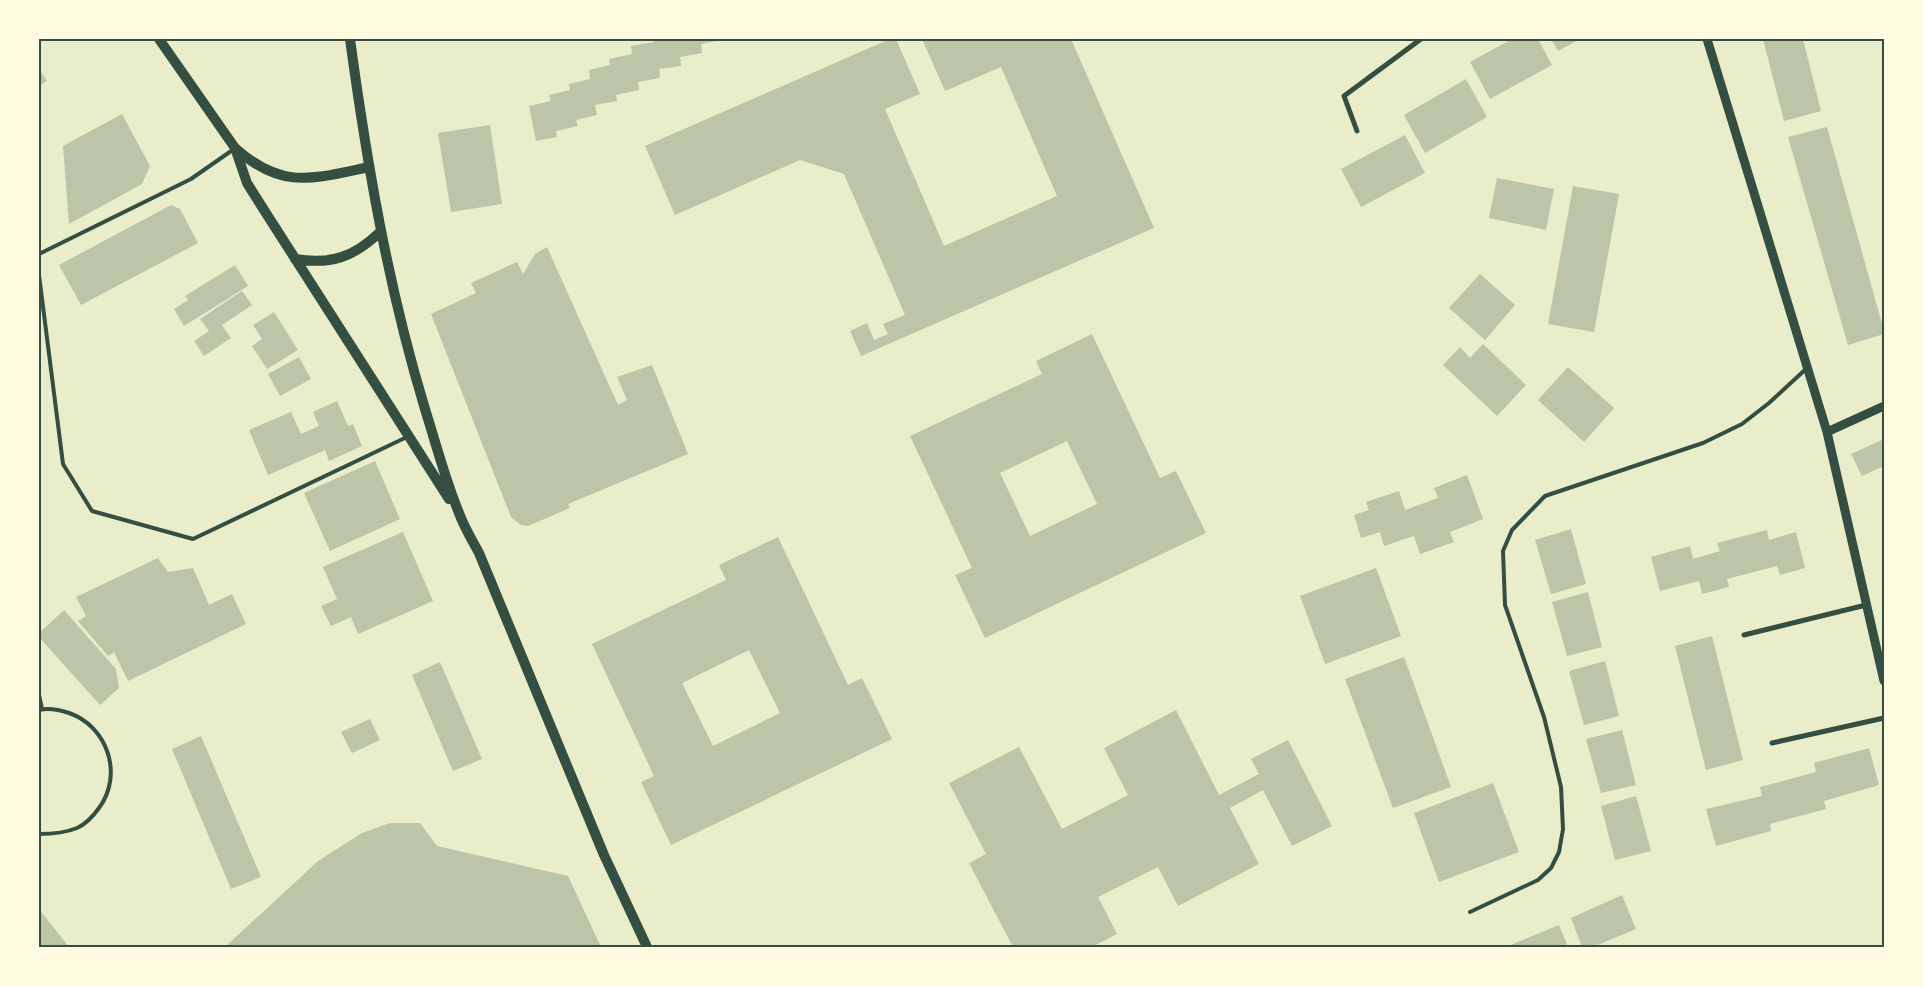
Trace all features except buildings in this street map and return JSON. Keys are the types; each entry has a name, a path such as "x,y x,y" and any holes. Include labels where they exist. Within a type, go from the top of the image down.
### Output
{"main road":[{"path":"350,39 368,166 380,232 418,386 459,514"},
{"path":"163,40 235,148 251,163 265,171 296,178 332,174 368,166"},
{"path":"235,148 247,183 459,514 479,553 604,855 647,947"},
{"path":"295,259 320,262 344,256 369,243 380,232"}],"street":[{"path":"1357,131 1344,96 1421,39"},
{"path":"1707,39 1827,432 1884,681"},
{"path":"1827,432 1884,406"},
{"path":"1744,635 1866,605"},
{"path":"1772,743 1884,718"}],"lane":[{"path":"39,254 191,179 235,148"},
{"path":"39,275 63,464 92,511 192,539 409,436"},
{"path":"1470,912 1538,880 1551,868 1560,852 1563,829 1560,787 1544,717 1506,605 1503,551 1512,530 1545,496 1703,443 1742,424 1769,403 1807,368"},
{"path":"39,695 41,710 61,710 79,716 95,728 106,744 111,763 111,782 105,800 93,816 78,828 60,834 39,834"}]}
